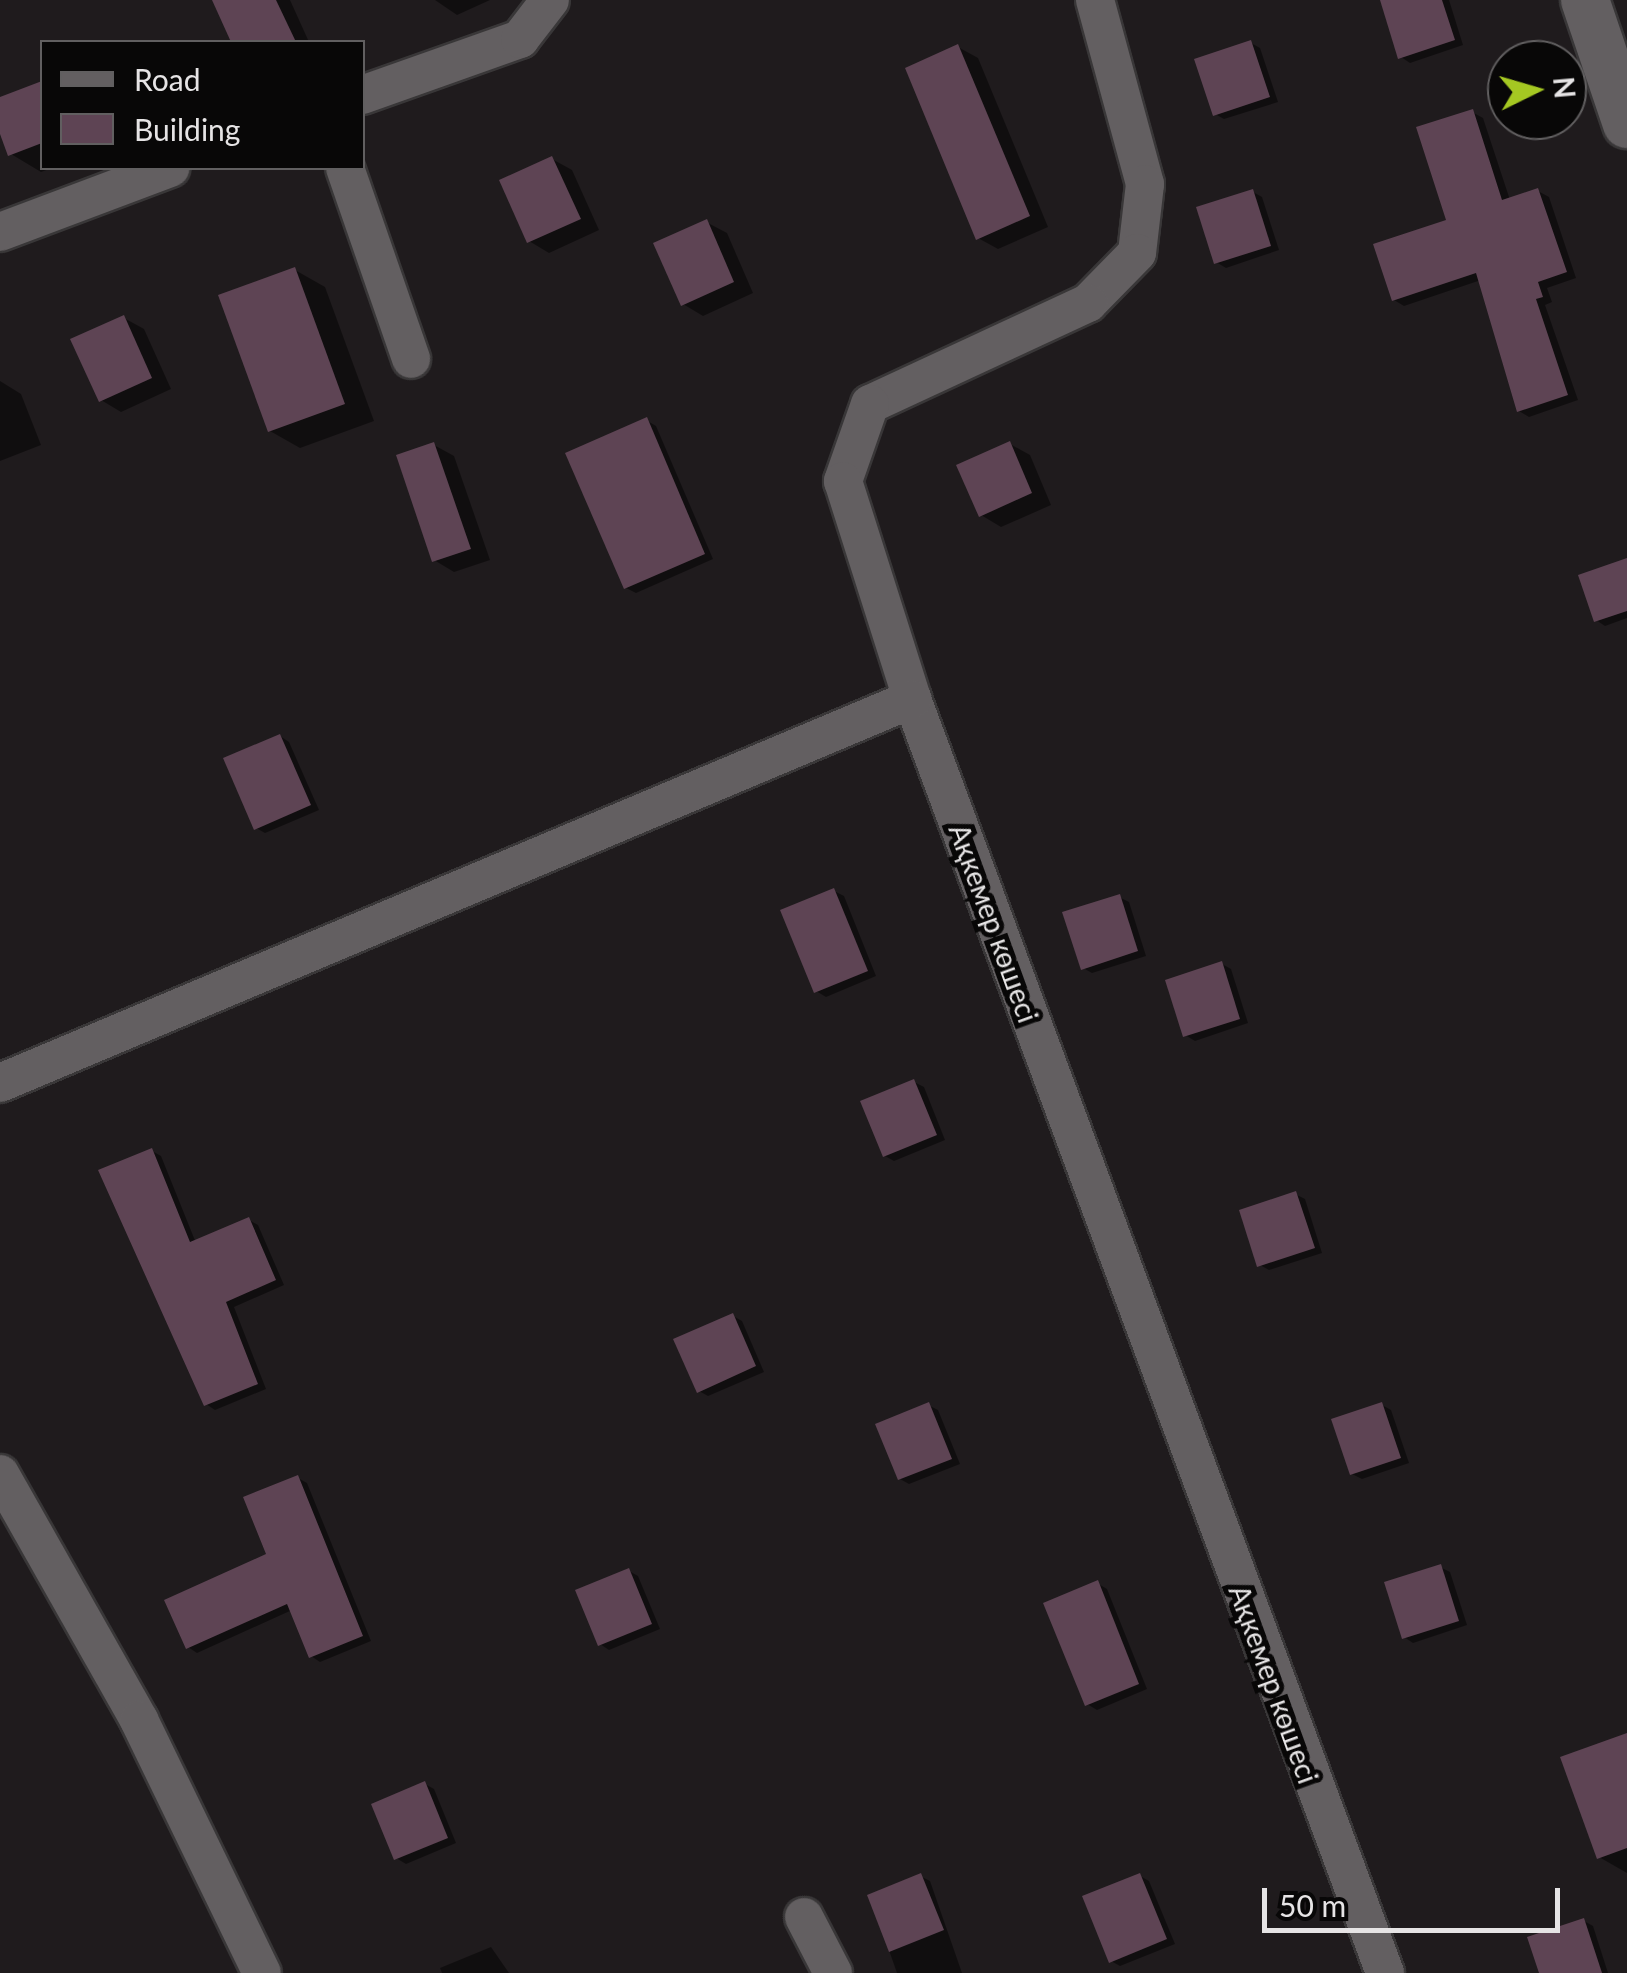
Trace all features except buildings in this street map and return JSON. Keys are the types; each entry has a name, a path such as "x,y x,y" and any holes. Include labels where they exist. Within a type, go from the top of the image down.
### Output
{"street":[{"path":"365,94 520,39 550,0"},
{"name":"Ақкемер көшесі","path":"1094,0 1146,184 1138,253 1088,303 870,404 844,481 912,699 1384,1973"},
{"path":"1586,0 1627,121"},
{"path":"0,232 165,170"},
{"path":"346,170 411,359"},
{"path":"0,1083 912,699"},
{"path":"0,1474 139,1720 262,1973"},
{"path":"804,1917 834,1973"}]}
